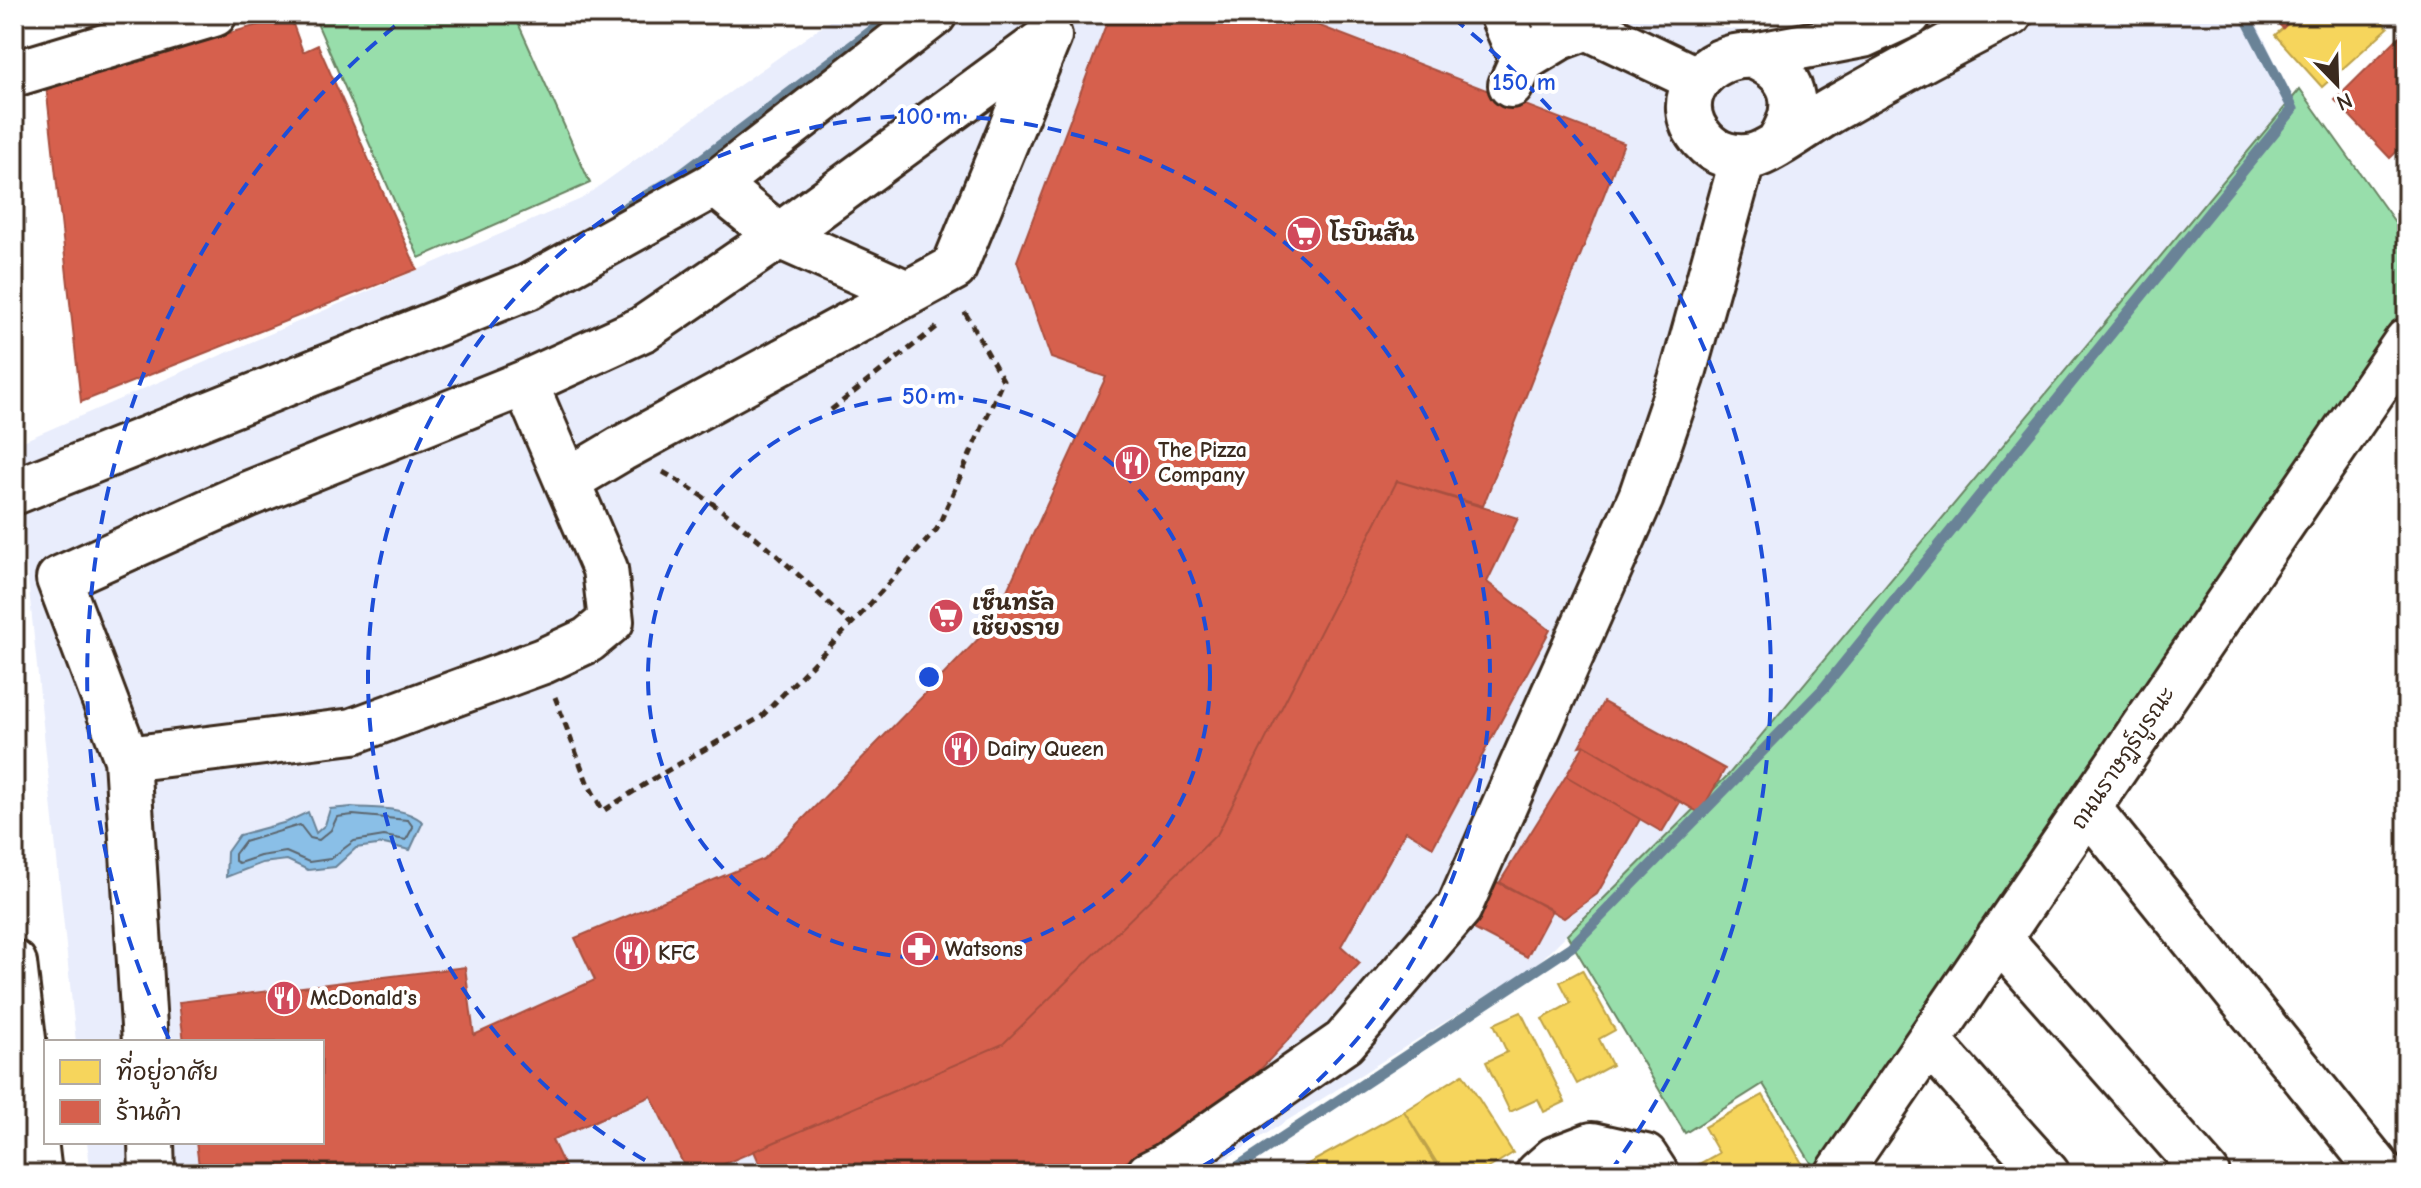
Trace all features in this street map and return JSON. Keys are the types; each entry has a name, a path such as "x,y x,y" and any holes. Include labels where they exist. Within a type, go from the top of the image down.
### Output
{"street":[{"path":"14,74 214,14"},
{"path":"14,492 528,287 715,184 934,14"},
{"path":"1502,14 1516,73 1560,37 1570,21 1698,80"},
{"path":"1909,14 1863,35 1753,56 1725,58 1705,70 1690,100 1691,118 1699,135 1713,150 1728,156 1761,150 2010,14"},
{"path":"145,1040 127,759 59,579 248,494 525,383 643,329 779,236 1052,26"},
{"path":"567,481 954,268 1052,26"},
{"path":"1149,1174 1167,1165 1344,1042 1459,908 1641,497 1761,150 1789,127 1793,111 1791,92 1777,69 1753,56"},
{"path":"715,184 779,236 907,293"},
{"name":"ถนนราษฎร์บูรณะ","path":"1838,1174 2407,341"},
{"path":"127,759 353,731 543,661 588,640 611,621 605,569 525,383"},
{"path":"2088,808 2382,1174 2407,1153"},
{"path":"1999,938 2207,1174"},
{"path":"14,963 39,1174"},
{"path":"1929,1042 2047,1174"},
{"path":"151,1144 152,1174"},
{"path":"1538,1174 1555,1159 1592,1145 1645,1157 1656,1174"}],"path":[{"path":"551,687 587,782 603,811 761,717 851,625 937,529 1003,380 962,307 950,316"},
{"path":"831,410 938,326"},
{"path":"690,487 801,576 851,625"}],"shaded area":[{"name":"เซ็นทรัล เชียงราย","path":"839,14 1638,14 1659,20 1757,32 1844,14 2252,14 2293,98 1729,774 1536,965 1202,1174 91,1174 87,1144 324,1144 324,1040 76,1040 14,445 581,199"}],"green space":[{"path":"313,14 514,14 590,183 419,258"},
{"path":"2300,89 2407,239 2407,311 1816,1171 1763,1084 1685,1133 1567,935 1729,774"}],"water":[{"path":"352,807 398,811 423,822 410,850 384,844 356,848 335,867 308,870 287,860 262,863 226,877 227,852 239,835 287,822 308,812 316,833 325,825 330,809"}],"building: ที่อยู่อาศัย":[{"path":"2299,14 2375,14 2388,28 2322,87 2275,35"},
{"path":"1582,970 1615,1030 1599,1039 1612,1065 1577,1084 1542,1019 1571,1003 1560,982"},
{"path":"1521,1012 1565,1102 1544,1112 1538,1099 1510,1112 1486,1062 1507,1052 1494,1024"},
{"path":"1463,1074 1513,1153 1479,1174 1444,1174 1404,1111"},
{"path":"1763,1095 1808,1174 1681,1174 1719,1153 1704,1127"},
{"path":"1404,1111 1441,1174 1290,1174"}],"building: ร้านค้า":[{"path":"1110,14 1289,14 1624,143 1483,506 1397,481 1218,833 1003,1044 701,1174 688,1174 651,1096 552,1140 568,1174 200,1174 196,1144 324,1144 324,1040 184,1040 179,1002 465,967 474,1035 595,980 575,938 764,859 990,627 1106,377 1051,358 1017,261"},
{"path":"2268,14 2297,14 2283,28"},
{"path":"290,16 303,52 318,45 417,269 81,402 46,85"},
{"path":"2407,29 2407,142 2390,158 2335,100"},
{"path":"1397,481 1518,518 1487,582 1550,630 1433,847 1406,831 1341,946 1360,963 1216,1117 1205,1109 1175,1139 1100,1174 764,1174 754,1151 1003,1044 1218,833"},
{"path":"1603,702 1725,769 1700,813 1584,745 1579,746"},
{"path":"1584,745 1680,802 1662,832 1566,776"},
{"path":"1566,776 1640,819 1597,894 1564,918 1500,882"},
{"path":"1495,881 1552,910 1527,957 1470,927"}],"waterway":[{"path":"615,214 681,175 894,14"},
{"path":"1227,1174 1571,947 1823,689 2293,109 2244,14"}],"place":[{"name":"โรบินสัน","path":"1304,234"},
{"name":"The Pizza Company","path":"1132,463"},
{"name":"เซ็นทรัล เชียงราย","path":"946,616"},
{"name":"Dairy Queen","path":"961,749"},
{"name":"Watsons","path":"919,949"},
{"name":"KFC","path":"632,953"},
{"name":"McDonald's","path":"284,998"}]}
